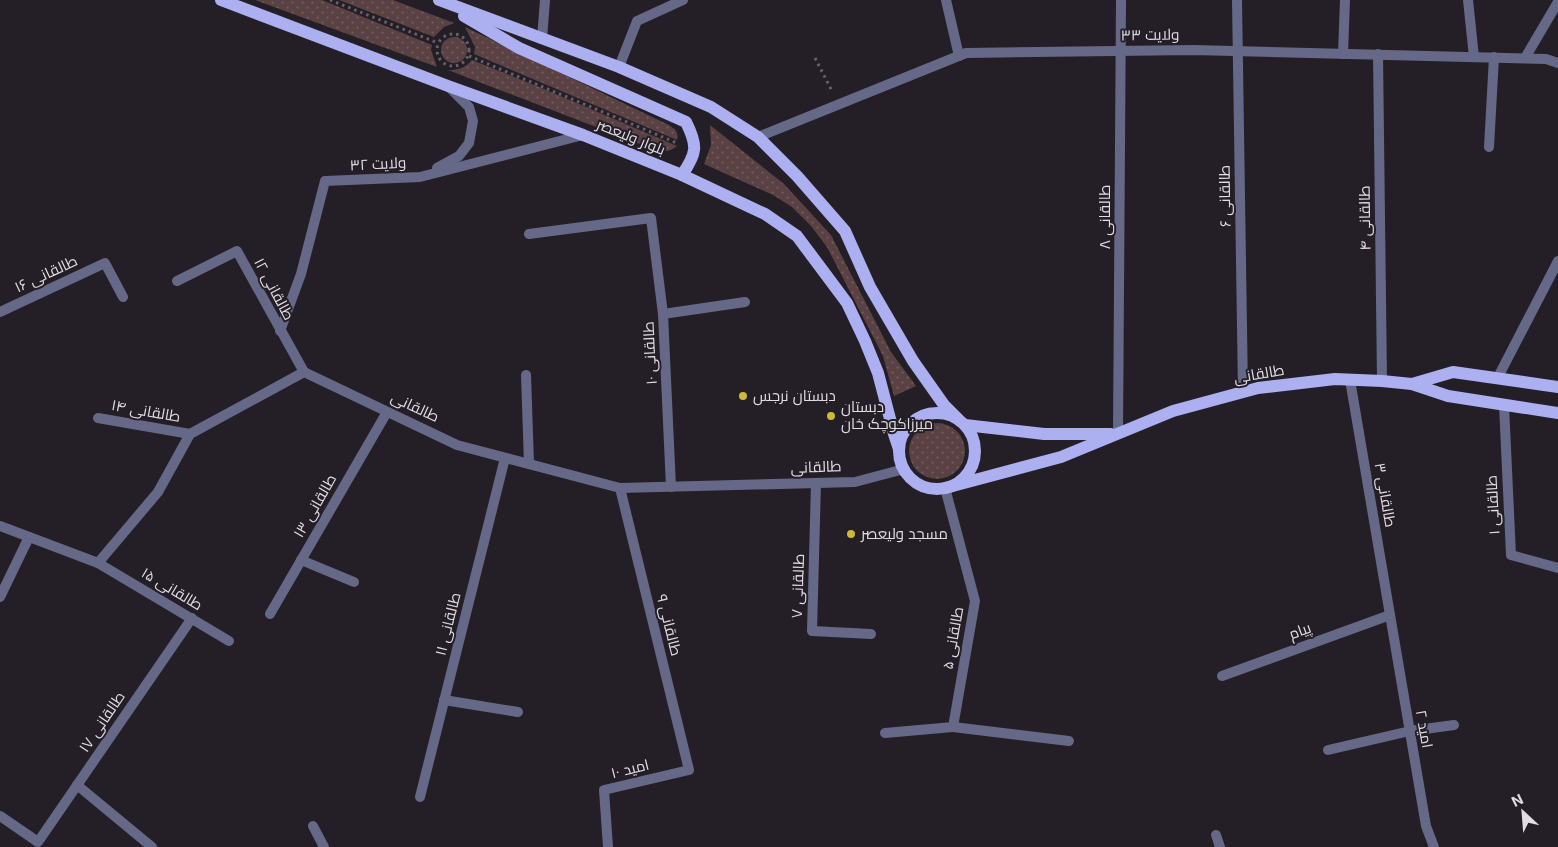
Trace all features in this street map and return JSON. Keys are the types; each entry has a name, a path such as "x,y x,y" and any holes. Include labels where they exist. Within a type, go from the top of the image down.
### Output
{"main road":[{"name":"بلوار ولیعصر","path":"221,0 584,136 682,175 765,214 797,236 847,303 878,373 899,449"},
{"path":"438,0 619,67 711,106 758,137 797,176 845,231 870,287 913,361 944,405 962,422 974,440 975,457 971,468 965,478 956,484 945,488 933,489 921,486 911,479 904,469 899,449 902,436 910,425 920,417 933,413 946,414 962,422"},
{"path":"438,0 519,48 686,122 694,140 694,150 693,159 682,175"},
{"path":"1412,384 1453,372 1558,388"},
{"name":"طالقانی","path":"945,488 1061,457 1173,411 1258,388 1335,379 1412,384"},
{"path":"1412,384 1448,396 1558,413"},
{"name":"طالقانی","path":"962,422 1044,434 1118,434"}],"street":[{"path":"542,39 545,0"},
{"path":"619,67 637,21 683,0"},
{"path":"946,0 959,56"},
{"name":"طالقانی ۸","path":"1118,434 1121,0"},
{"name":"طالقانی ۶","path":"1237,0 1243,392"},
{"path":"1343,54 1345,0"},
{"path":"1468,0 1474,57"},
{"path":"1525,58 1558,2"},
{"name":"ولایت ٣۳","path":"758,137 966,53 1238,51 1546,58 1558,63"},
{"name":"طالقانی ۴","path":"1378,54 1382,381"},
{"path":"1489,147 1494,58"},
{"path":"420,176 459,156 470,142 473,122 469,107 448,86"},
{"name":"ولایت ۳۲","path":"280,331 301,274 325,181 420,176 584,136"},
{"name":"طالقانی ۱۰","path":"529,234 651,218 663,314 670,487"},
{"name":"طالقانی ۱۲","path":"177,281 237,251 304,372"},
{"path":"1497,379 1558,261"},
{"name":"طالقانی ۱۶","path":"0,312 105,263 123,297"},
{"path":"663,314 745,302"},
{"path":"0,526 98,563 158,492 190,434 304,372"},
{"name":"طالقانی","path":"304,372 458,445 620,488 855,482 904,469"},
{"path":"526,375 528,464"},
{"name":"طالقانی ۳","path":"1350,380 1390,615"},
{"name":"طالقانی ۱","path":"1504,405 1511,555 1558,568"},
{"name":"طالقانی ۱۳","path":"270,614 387,412"},
{"name":"طالقانی ۱۴","path":"98,418 190,434"},
{"name":"طالقانی ۱۱","path":"420,797 505,458"},
{"name":"طالقانی ۷","path":"816,483 812,631 871,634"},
{"name":"طالقانی ۹","path":"620,488 689,770"},
{"name":"طالقانی ۵","path":"945,488 975,601 953,728"},
{"path":"0,598 29,537"},
{"path":"301,560 354,582"},
{"name":"طالقانی ۱۵","path":"98,563 229,641"},
{"name":"پیام","path":"1222,676 1390,615"},
{"name":"امید ۲","path":"1390,615 1426,826 1434,847"},
{"name":"طالقانی ۱۷","path":"0,816 38,842 192,618"},
{"path":"444,700 518,712"},
{"path":"1328,750 1410,731 1454,726"},
{"path":"885,733 953,728 1069,740"},
{"name":"امید ۱۰","path":"608,847 604,790 689,770"},
{"path":"77,785 152,847"},
{"path":"313,826 324,847"},
{"path":"1216,835 1220,847"}],"path":[{"path":"330,0 438,43"},
{"path":"452,33 459,34 468,42 470,47 469,56 461,64 455,66 447,64 439,57 437,52 438,43 446,35 452,33"},
{"path":"469,56 694,150"},
{"path":"815,58 839,105"}],"shaded area":[{"path":"255,0 322,0 432,45 431,50 437,67"},
{"path":"339,0 393,0 454,23 444,27 434,37"},
{"path":"465,27 669,125 676,131 677,140 474,54 475,47"},
{"path":"454,37 463,41 467,50 463,59 454,63 445,59 441,50 445,41"},
{"path":"472,60 677,146 669,151 653,149 448,70 462,68"},
{"path":"710,125 784,184 831,235 891,352 916,386 894,396 883,356 827,247 811,226 792,207 773,195 704,164 711,145"},
{"path":"932,423 942,423 957,431 963,440 965,451 963,462 957,471 942,479 932,479 921,474 914,467 909,456 909,446 914,435 921,428"}],"place":[{"name":"دبستان نرجس","path":"743,396"},
{"name":"دبستان میرزاکوچک خان","path":"831,416"},
{"name":"مسجد ولیعصر","path":"851,534"}]}
